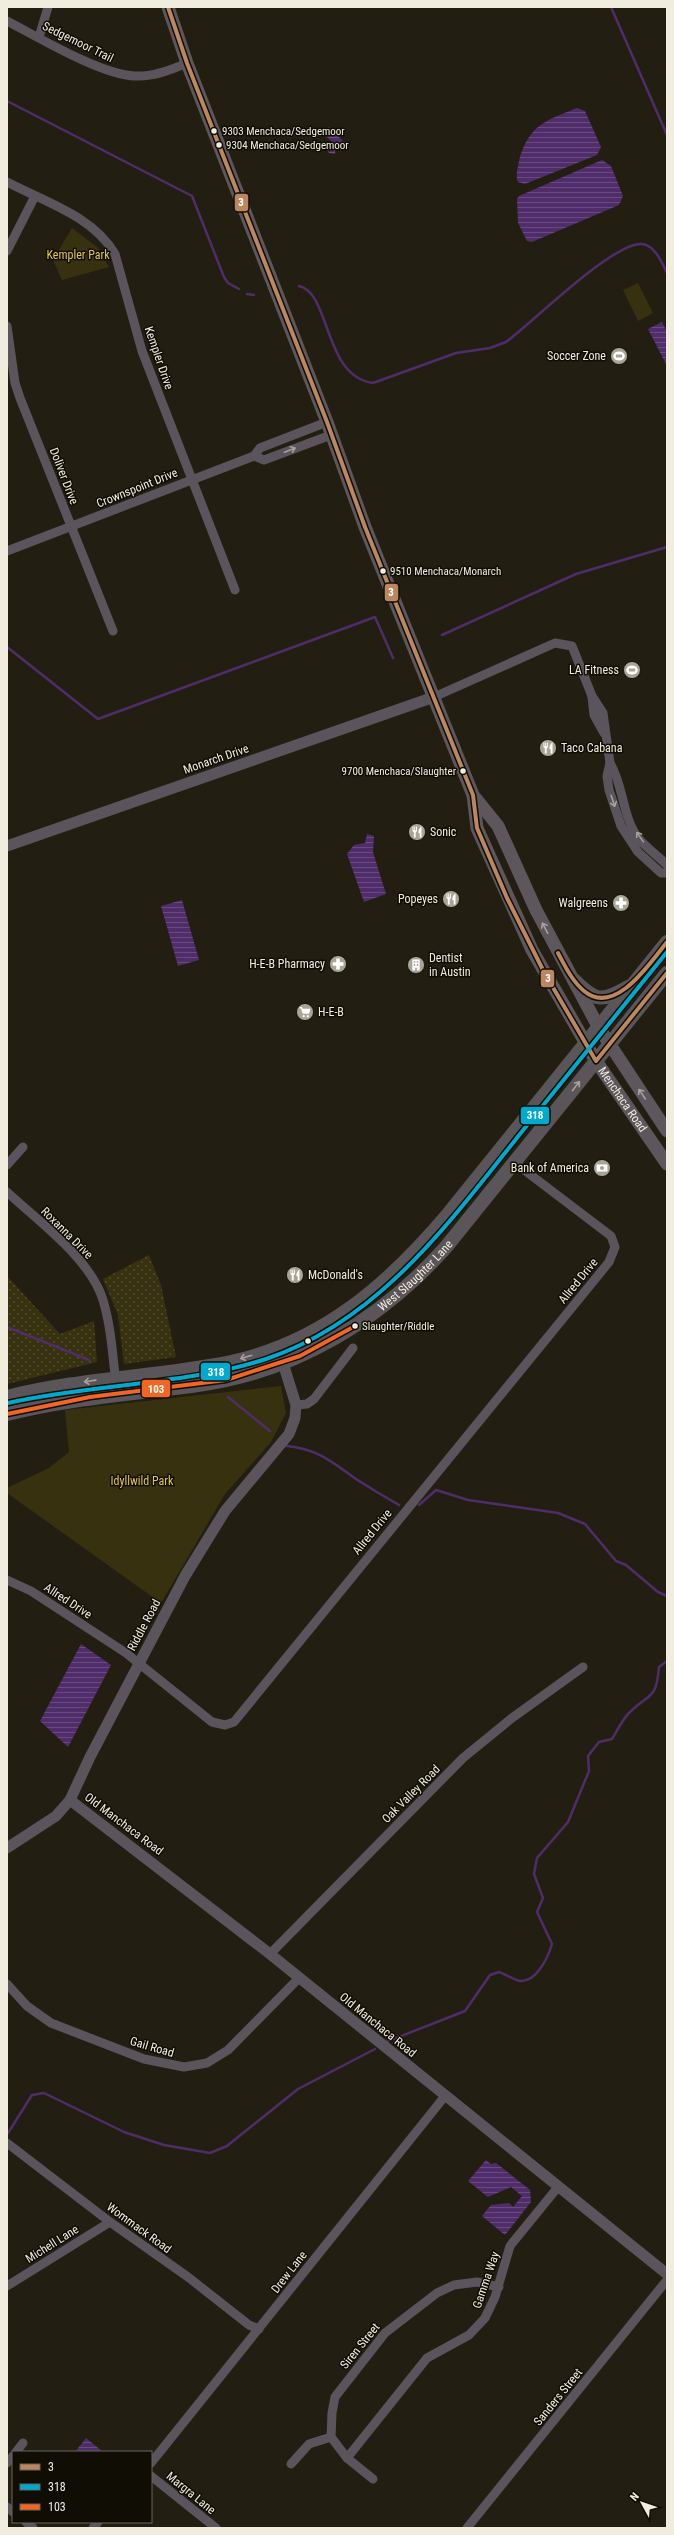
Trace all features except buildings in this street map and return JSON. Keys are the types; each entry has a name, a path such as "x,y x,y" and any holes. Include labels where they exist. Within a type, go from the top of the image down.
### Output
{"main road":[{"name":"Menchaca Road","path":"168,7 187,63 327,422 376,556 473,795 477,828 507,898 535,955 596,1061 667,1164"},
{"name":"Menchaca Road","path":"473,795 498,826 536,910 599,1028 667,1131"},
{"name":"West Slaughter Lane","path":"7,1397 42,1388 233,1361 283,1346 328,1323 377,1289 413,1256 599,1028 667,942"},
{"name":"West Slaughter Lane","path":"7,1414 44,1404 117,1393 199,1385 240,1377 283,1363 341,1335 383,1307 428,1267 446,1247 667,973"},
{"path":"574,980 589,996 603,998 614,996 633,984"},
{"path":"446,1247 452,1230 449,1213"}],"street":[{"path":"39,37 48,7"},
{"name":"Sedgemoor Trail","path":"7,21 100,68 124,75 156,74 187,63"},
{"name":"Kempler Drive","path":"7,182 84,221 112,250 119,264 142,351 235,590"},
{"path":"7,251 34,196"},
{"name":"Doliver Drive","path":"7,326 15,383 113,631"},
{"name":"Crownspoint Drive","path":"7,551 254,456 260,448 327,422"},
{"name":"Crownspoint Drive","path":"254,456 264,460 331,435"},
{"path":"434,697 554,643 572,646 592,696 594,715 606,737 610,763 615,772 624,806 639,838 667,865"},
{"name":"Monarch Drive","path":"7,846 434,697"},
{"path":"610,763 607,776 609,790 620,826 638,852 661,873 667,873"},
{"path":"7,1165 23,1147"},
{"name":"Allred Drive","path":"7,1580 31,1591 139,1663 212,1722 225,1725 234,1722 609,1262 615,1247 611,1236 515,1163"},
{"name":"Roxanna Drive","path":"7,1192 75,1256 95,1282 108,1320 117,1393"},
{"name":"Riddle Road","path":"7,1848 56,1816 70,1800 185,1576 225,1511 289,1434 295,1418 296,1405 283,1363 283,1346"},
{"path":"296,1405 307,1404 314,1399 354,1348"},
{"name":"Oak Valley Road","path":"270,1954 463,1758 512,1718 583,1667"},
{"name":"Old Manchaca Road","path":"70,1800 270,1954 667,2274"},
{"name":"Gail Road","path":"7,1984 27,2006 51,2023 144,2059 184,2067 207,2063 228,2050 299,1978"},
{"name":"Drew Lane","path":"152,2462 445,2096"},
{"name":"Wommack Road","path":"7,2143 110,2222 203,2288 249,2325 259,2329"},
{"name":"Gamma Way","path":"347,2458 427,2358 462,2339 478,2327 485,2318 499,2287 510,2246 558,2187"},
{"name":"Michell Lane","path":"7,2286 110,2222"},
{"name":"Sanders Street","path":"467,2528 667,2280"},
{"name":"Siren Street","path":"331,2437 332,2412 335,2397 385,2333 437,2293 454,2285 477,2282 499,2287"},
{"path":"292,2464 309,2444 331,2437 347,2458 373,2479"},
{"path":"17,2451 23,2443"},
{"name":"Margra Lane","path":"152,2477 216,2528"}],"green space":[{"name":"Kempler Park","path":"72,228 97,247 109,267 62,280 53,260"},
{"path":"638,283 653,313 638,321 623,290"},
{"path":"149,1255 161,1285 176,1357 124,1364 118,1315 103,1279"},
{"path":"7,1276 60,1334 94,1321 97,1362 7,1384"},
{"name":"Idyllwild Park","path":"281,1386 286,1413 271,1442 225,1494 161,1603 7,1493 7,1488 49,1468 69,1452 65,1410"}],"shaded area":[{"path":"577,108 585,111 601,147 597,155 525,184 518,182 517,174 519,161 523,149 533,132 557,116"},
{"path":"329,127 346,144 341,150 336,147 335,154 329,153 325,147 326,144 333,143 323,133"},
{"path":"602,160 611,166 623,196 619,205 532,242 527,241 518,223 517,199 519,196"},
{"path":"662,322 667,332 667,366 648,329"},
{"path":"367,834 374,836 373,852 386,894 364,902 347,854 354,845 365,843"},
{"path":"182,900 199,960 178,966 161,906"},
{"path":"81,1644 111,1665 68,1747 40,1721"},
{"path":"486,2160 491,2164 496,2163 530,2190 531,2202 505,2235 482,2216 491,2205 509,2203 513,2207 522,2196 511,2187 488,2197 468,2181"},
{"path":"86,2438 102,2451 76,2451"}],"waterway":[{"path":"611,7 667,135"},
{"path":"7,101 192,196 224,277 228,283 239,289"},
{"path":"299,286 309,292 317,303 336,351 345,366 357,377 373,383 456,353 490,348 506,342 593,269 629,247 642,244 647,245 658,255 667,273"},
{"path":"247,294 254,295"},
{"path":"442,635 576,574 667,547"},
{"path":"7,647 98,719 375,617 393,658"},
{"path":"7,1327 89,1360"},
{"path":"228,1397 270,1431"},
{"path":"287,1446 307,1450 324,1457 356,1479 399,1505"},
{"path":"419,1505 436,1490 468,1500 558,1513 585,1524 616,1561 626,1565 658,1592 667,1596"},
{"path":"386,2042 465,2011 490,1975 499,1972 520,1981 532,1977 541,1968 552,1944 537,1912 543,1898 534,1874 537,1858 568,1822 589,1771 588,1756 599,1742 612,1739 626,1716 636,1706 651,1695 656,1686 659,1667 667,1661"},
{"path":"8,2133 32,2095 44,2093 124,2132 164,2145 210,2153 227,2146 298,2089 375,2049"}],"transit line":[{"name":"3","path":"168,7 187,63 327,422 365,527 473,795 477,828 507,898 544,972 596,1061 667,973"},
{"name":"3","path":"558,953 572,978 584,991 596,997 608,997 631,984 667,942"},
{"name":"318","path":"8,1403 72,1392 204,1374 235,1368 266,1359 307,1342 344,1320 379,1293 411,1264 441,1231 667,952"},
{"name":"103","path":"7,1414 90,1397 226,1380 300,1356 355,1326"}],"place":[{"name":"9303 Menchaca/Sedgemoor","path":"214,131"},
{"name":"9304 Menchaca/Sedgemoor","path":"219,145"},
{"name":"Soccer Zone","path":"619,356"},
{"name":"9510 Menchaca/Monarch","path":"383,571"},
{"name":"LA Fitness","path":"632,670"},
{"name":"Taco Cabana","path":"548,748"},
{"name":"9700 Menchaca/Slaughter","path":"463,771"},
{"name":"Sonic","path":"417,832"},
{"name":"Popeyes","path":"451,899"},
{"name":"Walgreens","path":"621,903"},
{"name":"H-E-B Pharmacy","path":"338,964"},
{"name":"Dentist in Austin","path":"416,965"},
{"name":"H-E-B","path":"305,1012"},
{"name":"Bank of America","path":"602,1168"},
{"name":"McDonald's","path":"295,1275"},
{"name":"Slaughter/Riddle","path":"355,1326"}]}
